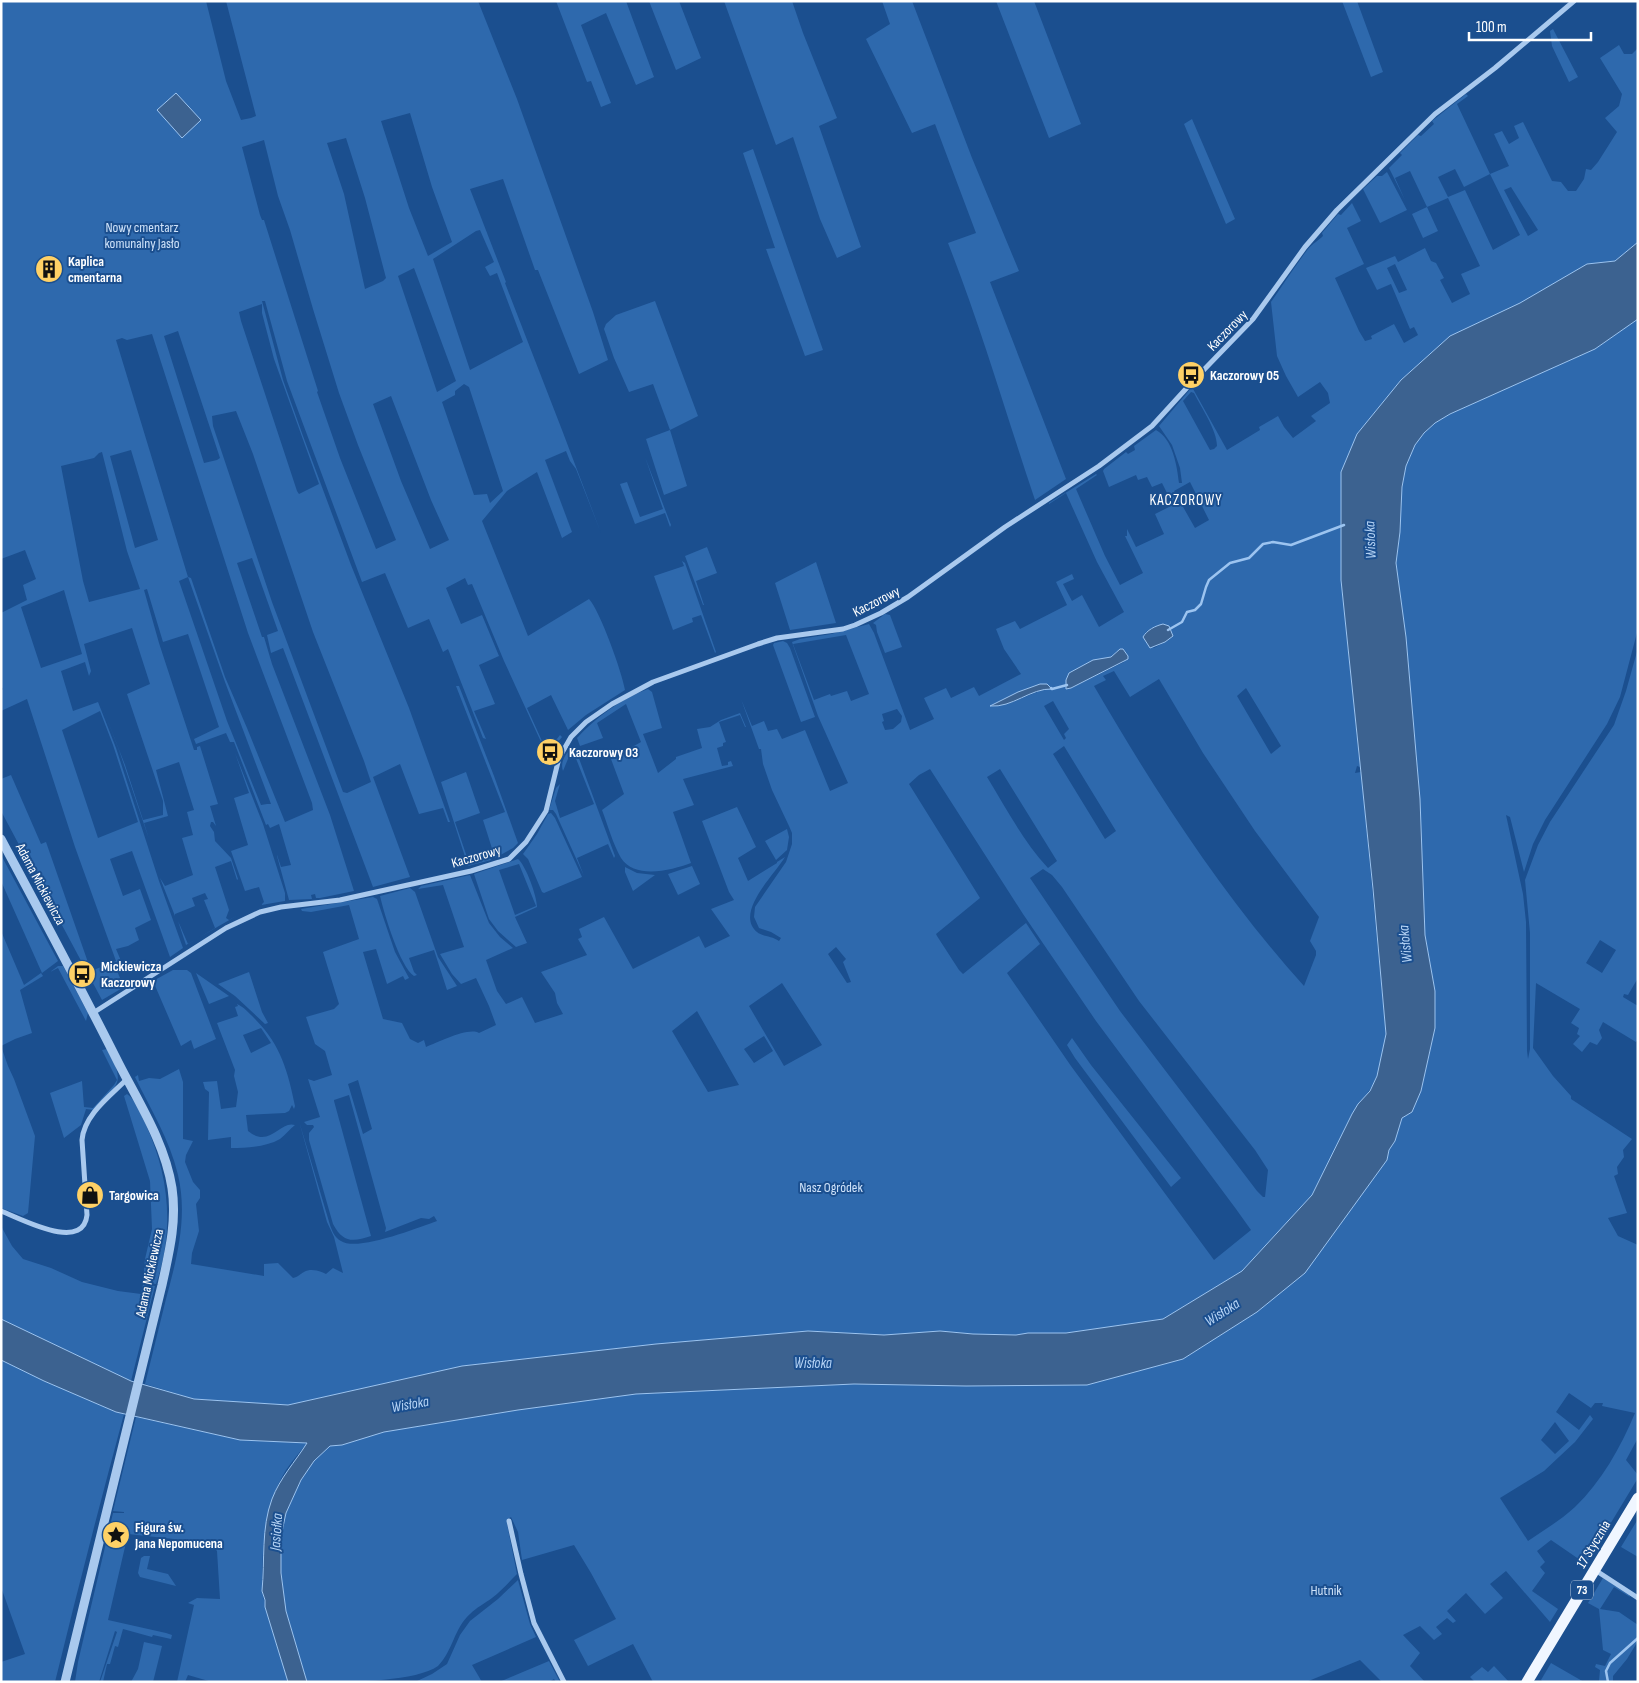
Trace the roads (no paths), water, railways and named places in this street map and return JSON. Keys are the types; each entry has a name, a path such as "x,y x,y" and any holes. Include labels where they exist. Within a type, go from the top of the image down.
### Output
{"main road":[{"name":"17 Stycznia","path":"1527,1682 1638,1498"}],"street":[{"name":"Kaczorowy","path":"94,1013 206,941 249,916 280,907 340,900 471,871 509,859 526,842 546,811 559,758 568,741 582,726 612,704 652,682 758,644 786,637 843,629 855,625 881,613 908,597 1000,530 1099,466 1152,426 1253,319 1305,247 1350,196 1436,114 1495,68 1574,1"},
{"name":"Adama Mickiewicza","path":"1,839 94,1013 158,1140 172,1185 174,1211 172,1239 162,1285 65,1682"},
{"path":"1,1211 49,1230 62,1233 75,1231 83,1224 87,1215 82,1134 90,1118 127,1079"},
{"path":"509,1521 534,1623 564,1682"},
{"path":"1594,1570 1638,1598"}],"water":[{"path":"176,93 201,120 182,138 157,110"},
{"path":"1638,242 1638,319 1595,349 1450,414 1435,423 1415,445 1406,466 1402,487 1400,532 1396,563 1406,637 1420,799 1425,935 1435,991 1435,1028 1421,1091 1412,1112 1402,1118 1387,1160 1305,1273 1257,1312 1183,1359 1087,1385 966,1386 854,1384 636,1394 518,1410 384,1432 342,1445 330,1446 314,1461 301,1480 286,1513 281,1536 281,1573 286,1611 307,1682 288,1682 265,1607 262,1591 266,1521 272,1499 279,1484 307,1443 240,1440 116,1412 1,1360 1,1319 131,1381 194,1399 288,1405 462,1366 656,1344 808,1331 884,1335 940,1331 1016,1335 1028,1333 1066,1333 1163,1319 1242,1271 1312,1195 1352,1114 1370,1091 1377,1076 1386,1034 1341,580 1341,472 1357,434 1401,380 1450,336 1520,303 1587,264 1615,261"},
{"path":"1163,624 1169,626 1173,636 1165,642 1150,648 1143,637 1147,632"},
{"path":"1120,649 1123,649 1128,659 1066,689 1066,680 1069,673 1093,660 1111,657"},
{"path":"1040,684 1047,684 1052,689 1037,692 1006,704 990,706 1018,692"}],"waterway":[{"path":"1168,630 1182,622 1187,612 1195,610 1201,604 1209,580 1230,563 1249,558 1263,544 1273,542 1291,545 1344,525"},
{"path":"1051,688 1067,685"},
{"path":"1608,1682 1606,1671 1610,1663 1638,1638"}],"place":[{"name":"Kaplica cmentarna","path":"49,269"},
{"name":"Kaczorowy 05","path":"1191,375"},
{"name":"Kaczorowy 03","path":"550,752"},
{"name":"Mickiewicza Kaczorowy","path":"82,974"},
{"name":"Targowica","path":"90,1195"},
{"name":"Figura św. Jana Nepomucena","path":"116,1535"}],"district":[{"name":"KACZOROWY","path":"1186,500"}],"park label":[{"name":"Nowy cmentarz komunalny Jasło","path":"142,236"},
{"name":"Nasz Ogródek","path":"831,1187"},
{"name":"Hutnik","path":"1326,1590"}],"water label":[{"name":"Wisłoka","path":"1370,540"},
{"name":"Wisłoka","path":"1405,944"},
{"name":"Wisłoka","path":"1222,1312"},
{"name":"Wisłoka","path":"813,1363"},
{"name":"Wisłoka","path":"410,1404"},
{"name":"Jasiołka","path":"276,1532"}]}
